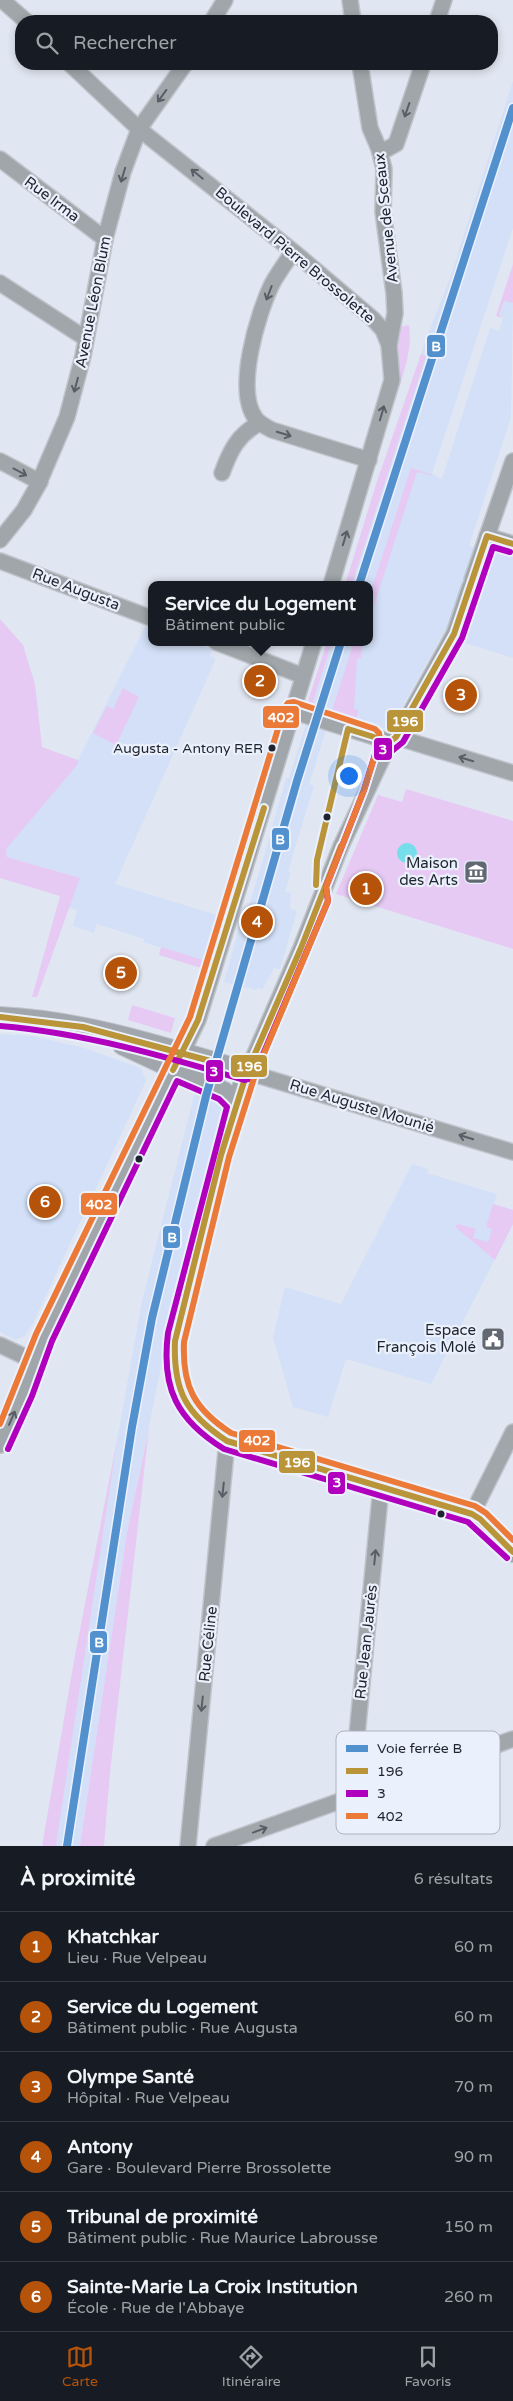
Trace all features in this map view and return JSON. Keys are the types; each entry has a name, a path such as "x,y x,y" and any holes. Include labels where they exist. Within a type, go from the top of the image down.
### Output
{"main road":[{"path":"0,1017 35,1018 87,1027 177,1061 224,1092 237,1104"},
{"name":"Rue Auguste Mounié","path":"177,1061 247,1072"},
{"path":"247,1072 221,1155 175,1341 174,1361 181,1394 203,1425 227,1441 472,1514 480,1519 513,1552"}],"street":[{"path":"2,0 19,15"},
{"path":"216,15 225,0"},
{"path":"350,0 352,15"},
{"path":"439,15 444,0"},
{"name":"Boulevard Pierre Brossolette","path":"76,70 139,129 293,252 373,319 383,330 390,345 392,380 332,581"},
{"name":"Avenue Léon Blum","path":"0,540 24,510 40,482 67,417 83,356 105,239 123,172 139,129 181,70"},
{"name":"Avenue de Sceaux","path":"361,70 370,128 380,149 384,169 383,212 394,292 394,313 390,345"},
{"path":"380,149 387,149 396,144 421,70"},
{"name":"Rue Irma","path":"0,159 105,239"},
{"path":"293,252 272,284 259,317 248,378 249,399 252,411 260,422 272,430 369,460"},
{"path":"0,283 85,338"},
{"path":"222,473 232,447 247,430 260,422"},
{"path":"247,1072 301,948 341,846 393,740 454,634 513,461"},
{"path":"0,462 40,482"},
{"path":"487,536 513,544"},
{"name":"Rue Augusta","path":"0,561 148,617"},
{"path":"226,646 304,676"},
{"path":"0,1445 48,1330 198,1020 313,646"},
{"path":"292,712 513,773"},
{"name":"Rue Auguste Mounié","path":"247,1072 513,1152"},
{"path":"0,1345 36,1362"},
{"path":"472,1514 513,1432"},
{"name":"Rue Céline","path":"188,1846 227,1441"},
{"name":"Rue Jean Jaurès","path":"357,1731 381,1487"},
{"path":"500,1744 513,1739"},
{"path":"214,1846 336,1803"}],"shaded area":[{"path":"513,81 513,228 432,474 442,479 490,328 499,331 503,317 499,316 504,300 513,303 511,417 469,546 513,557 513,658 442,636 389,730 332,712 309,784 314,786 288,871 291,872 285,892 291,893 290,909 297,911 280,969 274,968 261,992 262,989 257,988 256,990 224,982 243,914 245,908 248,908 262,863 286,778 289,778 331,646 373,646 373,581 353,581 426,356 421,354 451,275"},
{"path":"513,264 513,303 504,301 499,315 503,318 496,316"},
{"path":"409,325 408,354 395,402 390,400 397,331 400,327"},
{"path":"421,354 426,356 353,581 346,581 376,484"},
{"path":"411,468 436,476 417,472 373,609 373,585"},
{"path":"0,619 23,645 35,684 42,747 78,760 78,764 6,849 7,857 80,878 37,997 32,997 60,896 0,878"},
{"path":"145,627 148,628 148,646 204,646 212,649 210,656 216,659 115,884 217,915 203,960 143,942 144,939 97,924 94,933 73,926 77,910 68,907 80,878 7,857 6,848 78,764 78,760"},
{"path":"326,646 331,646 312,705 308,701"},
{"path":"353,646 362,646 361,658 357,659 354,709 358,709 357,719 332,711"},
{"path":"123,688 139,697 116,745 93,733 107,706 113,709"},
{"path":"406,789 513,821 513,949 336,894 378,795 402,802"},
{"path":"161,947 203,960 201,968 159,955"},
{"path":"132,1005 175,1018 171,1033 128,1020"},
{"path":"0,1034 33,1036 84,1048 141,1068 146,1081 33,1323 25,1336 15,1340 0,1332"},
{"path":"195,1092 216,1098 222,1105 165,1337 161,1367 127,1533 80,1846 56,1846 118,1435 142,1301"},
{"path":"412,1164 428,1169 427,1173 497,1194 494,1204 513,1210 513,1224 431,1384 346,1359 328,1417 293,1407 273,1337 285,1287 341,1304"},
{"path":"493,1204 513,1210 513,1224 495,1260 455,1227 458,1224 476,1229 473,1238 488,1242 492,1229 486,1227"},
{"path":"149,1428 110,1773 104,1846 80,1846 127,1533"},
{"path":"118,1435 56,1846 42,1846 75,1655"}],"water":[{"path":"407,843 414,846 417,853 414,860 407,863 400,860 397,853 400,846"}],"rail line":[{"name":"B","path":"360,581 513,108"},
{"name":"B","path":"67,1846 132,1427 152,1318 206,1096 297,781 340,646"}],"transit line":[{"name":"196","path":"316,885 317,860 348,729 390,742 396,737 454,634 487,536 513,544"},
{"name":"3","path":"0,1026 31,1029 93,1040 154,1054 244,1080 253,1078 328,901 326,887 364,790 377,748 392,751 403,742 462,638 493,547 510,552"},
{"name":"402","path":"0,1424 36,1334 190,1017 284,709 288,703 294,702 375,729 379,733 380,739 364,790 326,887 328,901 255,1075 229,1157 184,1342 185,1371 188,1384 199,1405 218,1424 231,1433 475,1506 486,1513 513,1540"},
{"name":"196","path":"173,1070 198,1020 264,808"},
{"name":"196","path":"341,846 301,948 247,1072 221,1155 175,1341 175,1359 180,1387 192,1411 201,1421 227,1441 472,1514 480,1519 513,1552"},
{"name":"196","path":"0,1017 83,1027 218,1063"},
{"name":"3","path":"8,1449 32,1396 52,1341 177,1081 219,1099 227,1107 168,1333 166,1353 170,1386 184,1414 194,1426 224,1449 468,1522 507,1558"}],"place":[{"name":"Service du Logement","path":"260,681"},
{"name":"Olympe Santé","path":"461,695"},
{"name":"Augusta - Antony RER","path":"272,748"},
{"name":"Maison des Arts","path":"476,872"},
{"name":"Khatchkar","path":"366,889"},
{"name":"Antony","path":"257,922"},
{"name":"Tribunal de proximité","path":"121,973"},
{"name":"Sainte-Marie La Croix Institution","path":"45,1202"},
{"name":"Espace François Molé","path":"493,1339"}]}
